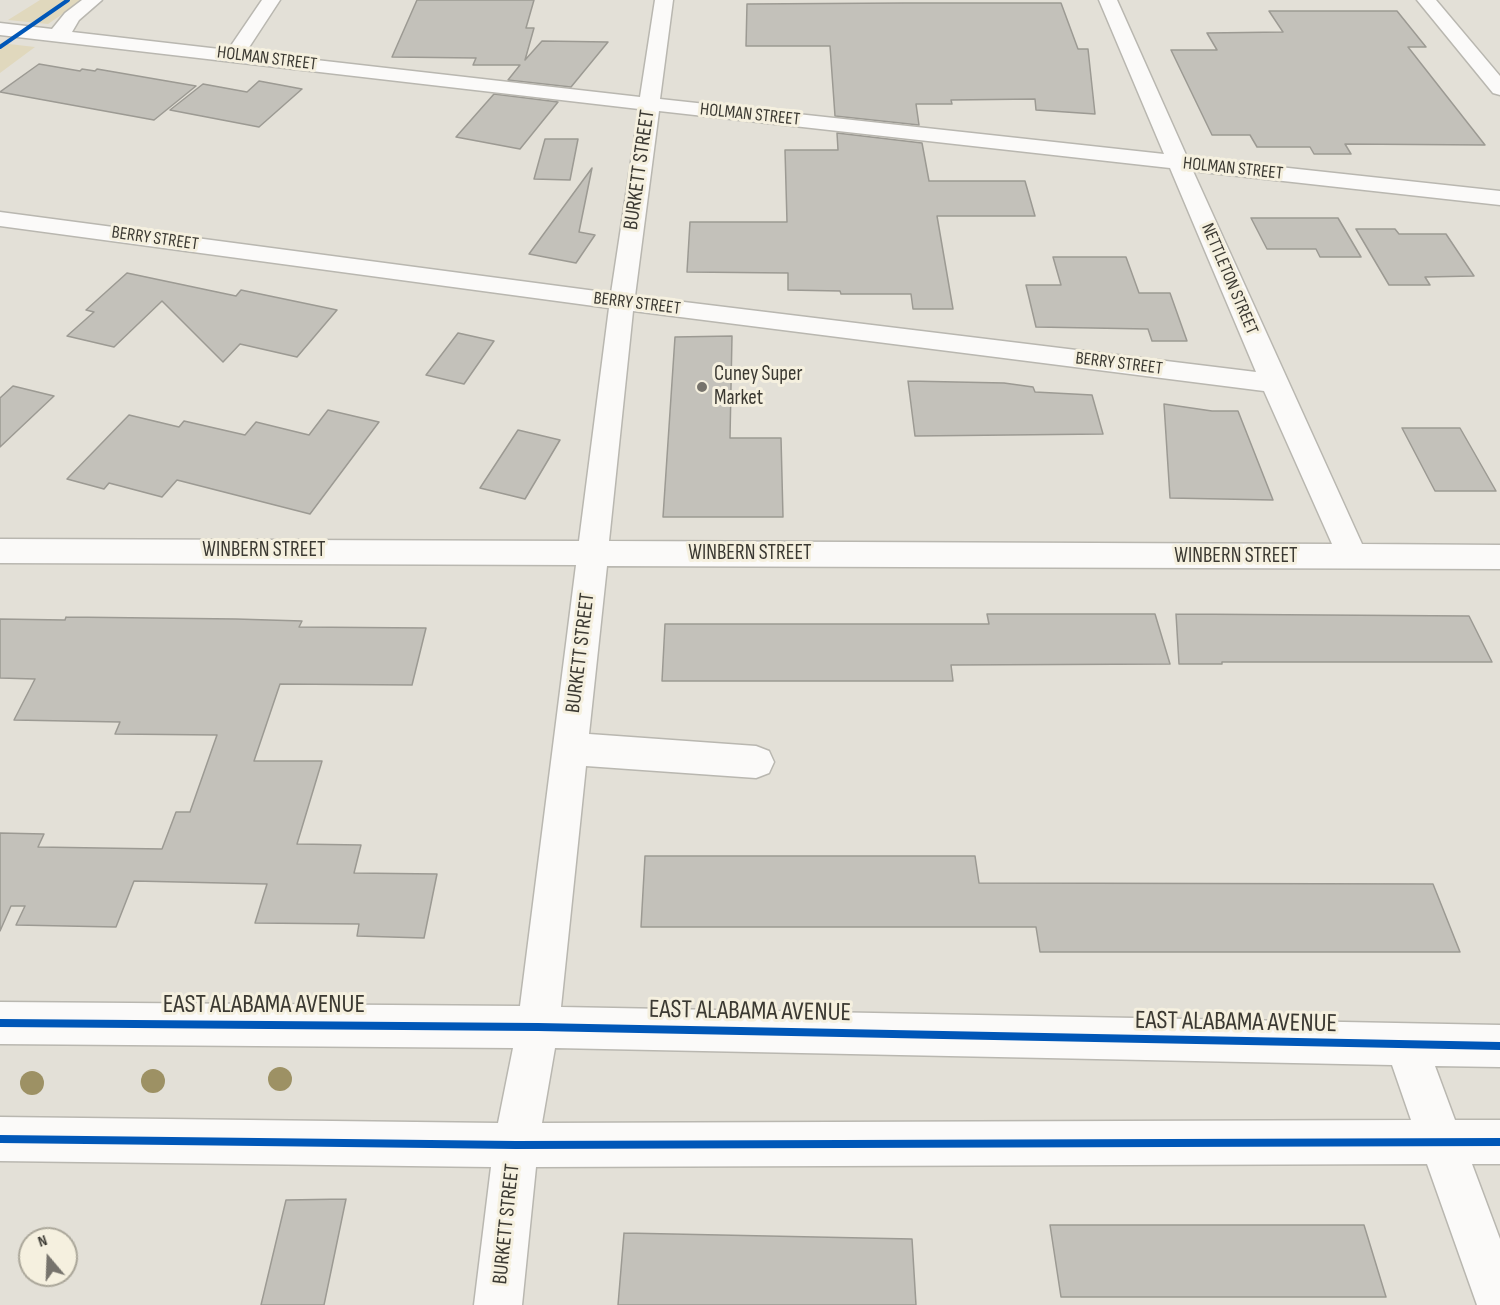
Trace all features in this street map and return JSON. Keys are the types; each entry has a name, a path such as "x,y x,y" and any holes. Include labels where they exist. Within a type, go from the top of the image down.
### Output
{"street":[{"path":"57,35 66,27 71,16 93,0"},
{"path":"234,55 271,0"},
{"name":"BURKETT STREET","path":"498,1305 516,1145 538,1027 622,302 664,0"},
{"name":"NETTLETON STREET","path":"1108,0 1274,383 1353,558"},
{"path":"1426,0 1500,89"},
{"name":"HOLMAN STREET","path":"0,29 649,104 1500,198"},
{"name":"BERRY STREET","path":"0,219 622,302 1274,383"},
{"name":"WINBERN STREET","path":"0,550 1500,557"},
{"path":"570,749 756,762"},
{"name":"EAST ALABAMA AVENUE","path":"0,1023 538,1027 1406,1046 1500,1046"},
{"path":"1406,1046 1500,1302"},
{"path":"0,1139 516,1145 1500,1142"}],"shaded area":[{"path":"40,0 83,0 48,24 8,20"},
{"path":"0,43 35,47 0,73"}],"building":[{"path":"417,0 534,0 526,28 534,28 525,60 542,41 608,42 571,87 508,80 520,65 473,65 476,58 392,57"},
{"path":"1061,3 1078,49 1088,49 1095,114 1036,110 1035,99 951,100 952,104 916,104 919,125 835,116 830,46 746,46 747,4"},
{"path":"1269,11 1397,11 1426,47 1408,47 1485,145 1345,144 1351,154 1314,154 1310,147 1257,147 1250,135 1212,135 1171,50 1217,50 1207,33 1283,32"},
{"path":"39,64 80,71 97,69 196,86 154,120 0,92"},
{"path":"259,81 302,89 259,127 170,110 203,84 247,92"},
{"path":"494,94 558,102 520,149 456,137"},
{"path":"837,133 922,143 929,181 1025,181 1035,216 937,216 953,309 913,309 911,294 841,294 840,291 788,290 788,273 687,272 690,222 787,222 785,150 838,150"},
{"path":"545,139 578,139 570,180 534,179"},
{"path":"592,168 579,232 595,235 576,263 529,254"},
{"path":"1251,218 1338,218 1361,257 1320,257 1316,249 1267,249"},
{"path":"1356,229 1395,229 1399,234 1446,234 1474,276 1425,277 1430,285 1389,285"},
{"path":"1053,257 1126,257 1139,293 1170,293 1187,341 1152,341 1148,329 1036,327 1026,285 1061,285"},
{"path":"127,273 236,296 241,290 337,310 297,357 240,344 223,362 162,301 114,347 67,336 94,312 86,310"},
{"path":"458,333 494,341 464,384 426,375"},
{"name":"Cuney Super Market","path":"732,336 730,438 781,438 783,517 663,517 675,337"},
{"path":"908,381 1004,383 1033,387 1035,392 1092,395 1103,434 915,436"},
{"path":"13,386 54,396 0,447 0,398"},
{"path":"1164,404 1212,411 1238,411 1273,500 1170,498"},
{"path":"328,410 379,422 310,514 177,480 162,497 109,483 104,489 67,479 129,415 179,427 184,421 245,435 256,422 309,435"},
{"path":"1402,428 1460,428 1496,491 1435,491"},
{"path":"518,430 560,440 525,499 480,488"},
{"path":"987,614 1155,614 1170,664 951,665 953,681 662,681 665,624 989,624"},
{"path":"1176,614 1469,616 1492,662 1179,664"},
{"path":"66,617 302,621 299,627 426,628 412,685 280,684 254,761 322,761 297,844 361,845 354,873 437,874 424,938 357,936 359,924 255,923 267,884 134,881 116,927 16,925 25,906 11,906 0,931 0,833 44,834 38,847 162,849 176,812 190,812 217,735 115,734 120,722 14,720 35,679 0,678 0,619 65,620"},
{"path":"645,856 975,856 979,883 1433,884 1460,952 1040,952 1036,927 641,927"},
{"path":"346,1199 324,1305 261,1305 286,1200"},
{"path":"1050,1225 1364,1225 1386,1297 1061,1297"},
{"path":"624,1233 912,1239 916,1305 618,1305"}],"cycle path":[{"path":"0,47 68,0"},
{"path":"0,1023 538,1027 1500,1046"},
{"path":"0,1139 516,1145 1500,1142"}],"place":[{"name":"Cuney Super Market","path":"702,387"}]}
